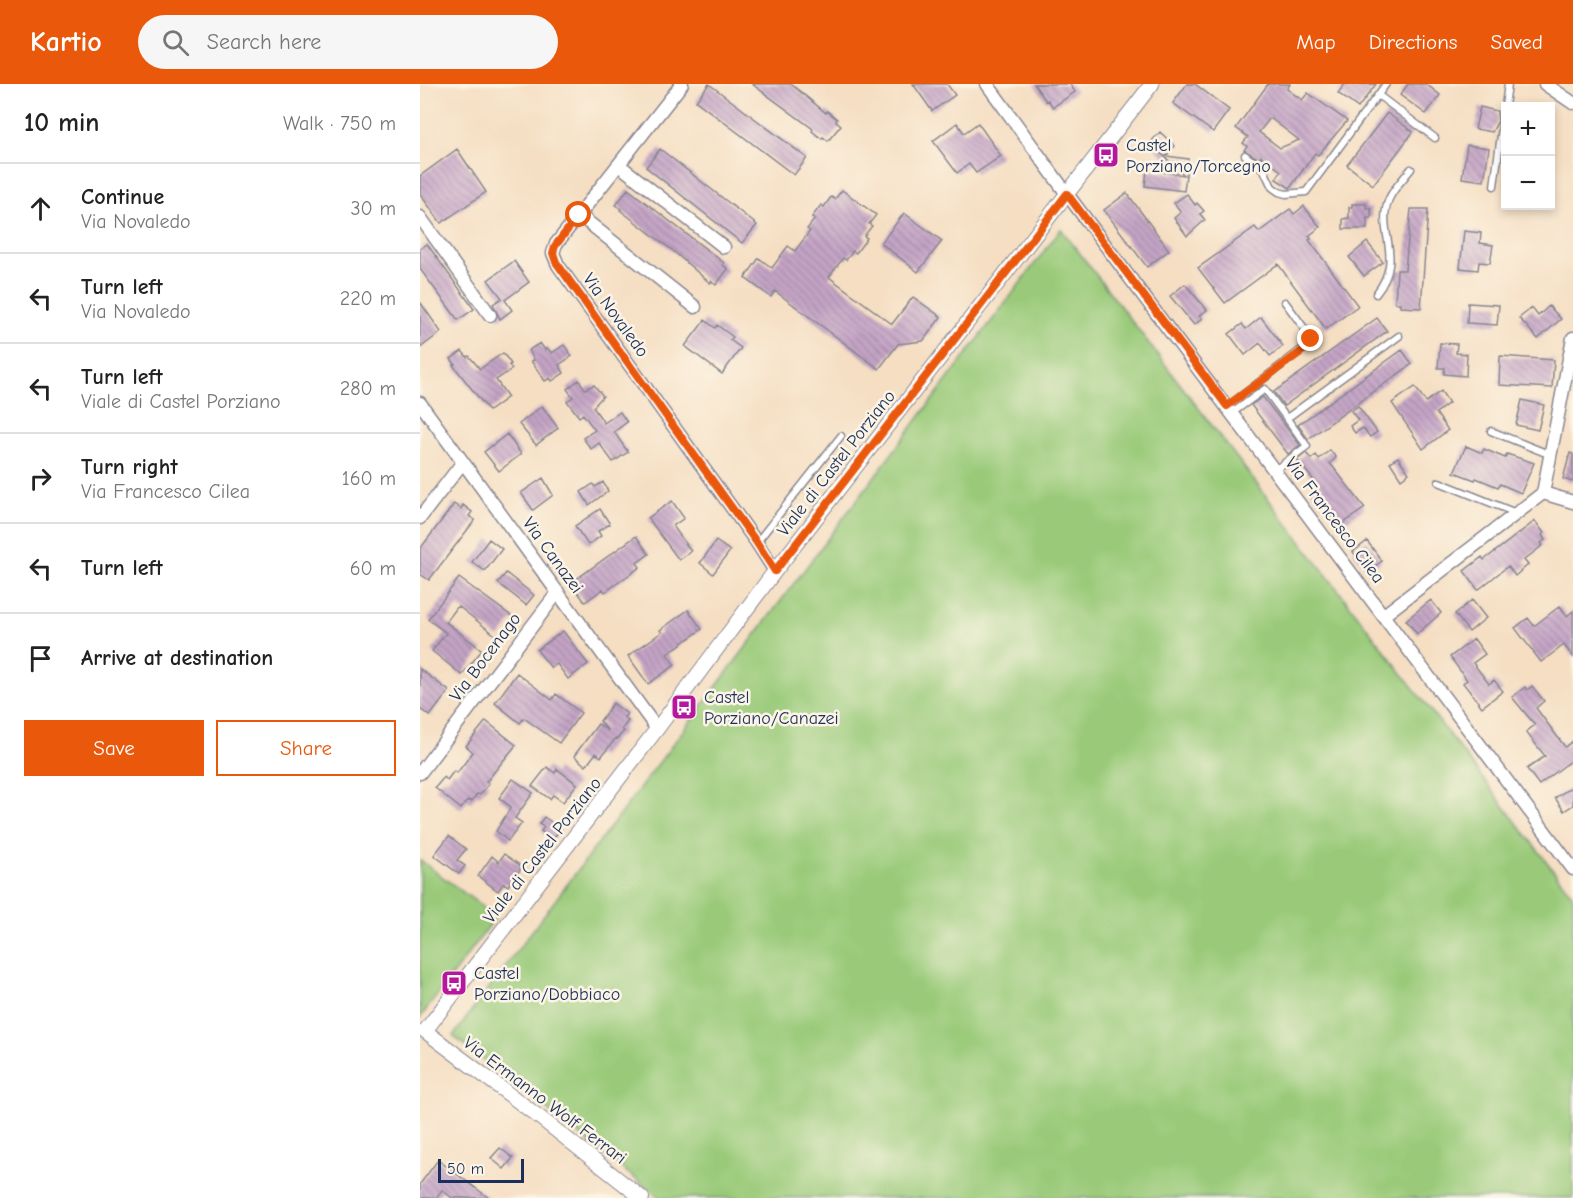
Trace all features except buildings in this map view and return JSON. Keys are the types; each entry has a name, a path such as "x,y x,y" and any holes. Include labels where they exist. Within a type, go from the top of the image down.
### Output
{"street":[{"name":"Via Novaledo","path":"682,84 555,246 553,253 556,262 775,571"},
{"name":"Via Francesco Cilea","path":"987,84 1573,869"},
{"name":"Viale di Castel Porziano","path":"422,1032 1152,84"},
{"path":"1545,84 1573,103"},
{"path":"619,165 724,247"},
{"path":"579,215 695,307"},
{"path":"420,217 490,315"},
{"path":"1384,615 1543,493 1573,338"},
{"name":"Via Canazei","path":"420,403 657,729"},
{"path":"420,518 463,462"},
{"path":"1543,493 1573,502"},
{"name":"Via Bocenago","path":"420,773 558,592"},
{"name":"Via Ermanno Wolf Ferrari","path":"422,1032 543,1120 642,1198"}],"lane":[{"path":"1245,155 1264,170 1272,187 1279,192 1286,194 1306,192 1386,84"},
{"path":"1494,186 1508,84"},
{"path":"1378,95 1435,138"},
{"path":"1376,294 1384,284 1390,270 1386,216 1389,200 1411,169"},
{"path":"1229,410 1310,343 1310,336 1285,302"},
{"path":"1287,418 1399,336"},
{"path":"1229,410 1265,389 1307,446 1275,470"},
{"path":"1491,431 1551,456"},
{"path":"757,543 841,436"},
{"path":"1439,482 1517,513"}],"green space":[{"path":"1061,229 1573,896 1573,1198 660,1198 453,1036"},
{"path":"420,860 496,917 420,1018"}],"place":[{"name":"Castel Porziano/Torcegno","path":"1106,155"},
{"name":"Castel Porziano/Canazei","path":"684,707"},
{"name":"Castel Porziano/Dobbiaco","path":"454,983"}],"route":[{"path":"579,215 553,250 556,262 775,571 1067,194 1227,406 1306,348 1311,339"}]}
